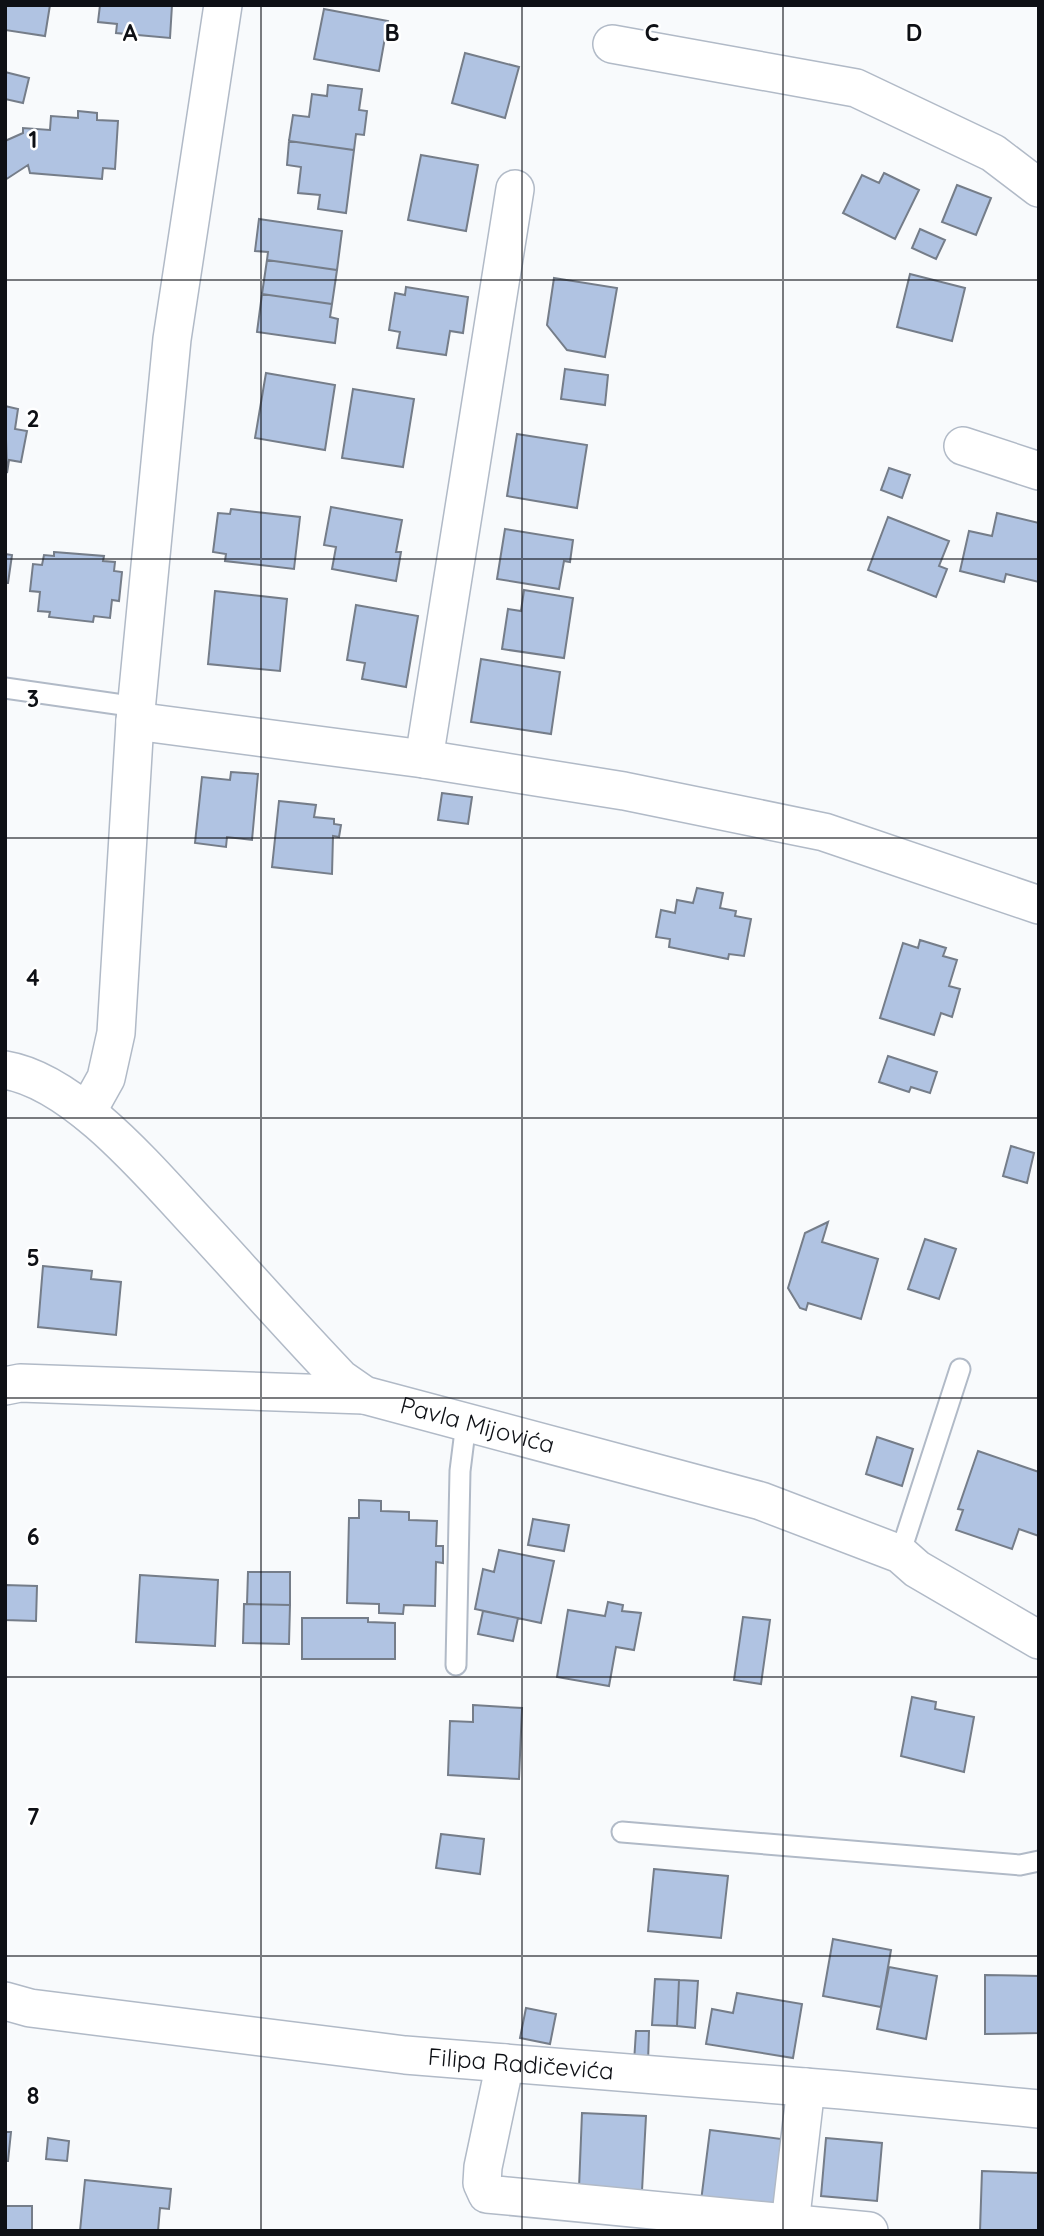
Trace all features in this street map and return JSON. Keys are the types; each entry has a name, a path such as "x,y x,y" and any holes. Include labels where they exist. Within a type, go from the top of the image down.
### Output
{"street":[{"path":"87,1112 106,1078 116,1033 136,714 172,339 223,5"},
{"path":"612,44 856,88 993,153 1039,188"},
{"path":"424,760 515,190"},
{"path":"963,446 1039,471"},
{"path":"136,714 624,791 824,832 1039,905"},
{"name":"Pavla Mijovića","path":"5,1070 44,1083 87,1112 152,1174 341,1379 363,1395 761,1501 900,1554 916,1569 1039,1640"},
{"path":"5,1387 20,1383 363,1395"},
{"name":"Filipa Radičevića","path":"5,2001 30,2008 405,2055 806,2087 1039,2109"},
{"path":"505,2063 483,2167 482,2183 487,2194 790,2227 869,2231"},
{"path":"790,2227 806,2087"}],"lane":[{"path":"5,688 136,714"},
{"path":"900,1554 960,1370"},
{"path":"456,1665 460,1471 466,1423"},
{"path":"622,1832 1020,1865 1039,1861"}],"building":[{"path":"5,5 50,5 45,36 5,30"},
{"path":"100,5 172,5 170,38 116,33 117,24 98,22"},
{"path":"324,9 388,21 379,71 314,59"},
{"path":"465,53 519,67 505,118 452,103"},
{"path":"5,72 29,78 23,103 5,99"},
{"path":"328,85 362,89 359,110 367,111 364,135 356,134 354,150 289,141 293,115 309,117 312,94 327,96"},
{"path":"78,111 97,113 97,120 118,121 115,169 103,168 102,179 30,173 28,165 5,180 5,141 23,133 23,128 50,130 51,116 78,118"},
{"path":"289,141 354,150 346,213 318,209 320,195 298,193 301,167 287,165"},
{"path":"421,155 478,165 466,231 408,220"},
{"path":"884,173 919,190 895,239 843,213 862,175 879,183"},
{"path":"957,185 991,198 976,235 942,222"},
{"path":"259,219 342,231 337,270 267,260 268,252 255,251"},
{"path":"920,229 945,240 936,259 912,248"},
{"path":"267,260 337,270 332,304 262,294"},
{"path":"910,274 965,288 952,341 897,327"},
{"path":"554,278 617,288 605,357 567,350 547,325"},
{"path":"406,287 468,297 463,333 450,331 446,355 397,348 400,332 389,330 395,293 405,295"},
{"path":"262,294 332,304 330,317 338,319 335,343 257,332"},
{"path":"565,369 608,375 605,405 561,399"},
{"path":"266,373 335,385 325,450 255,438"},
{"path":"353,389 414,399 403,467 342,458"},
{"path":"5,406 18,409 15,429 27,431 21,462 9,460 7,473"},
{"path":"517,434 587,445 577,508 507,496"},
{"path":"889,468 910,475 902,498 881,490"},
{"path":"331,507 402,520 396,552 401,552 396,581 332,569 336,547 324,545"},
{"path":"231,509 300,517 294,569 225,561 226,554 213,552 218,513 230,514"},
{"path":"997,513 1039,523 1039,582 1006,574 1004,582 960,571 969,531 992,536"},
{"path":"888,517 949,541 939,566 947,569 936,597 868,570"},
{"path":"505,529 573,540 570,562 564,561 559,589 497,579"},
{"path":"54,552 104,556 103,561 115,562 114,571 122,572 119,601 112,600 110,618 94,616 93,622 49,617 50,612 38,611 40,592 30,591 33,564 42,565 44,555 54,556"},
{"path":"5,554 12,555 8,583 5,583"},
{"path":"524,590 573,598 564,658 502,649 508,609 521,611"},
{"path":"215,591 287,599 280,671 208,664"},
{"path":"356,605 418,616 406,687 362,679 365,663 347,660"},
{"path":"481,659 560,672 551,734 471,722"},
{"path":"231,772 258,774 252,840 227,837 226,847 195,843 202,777 230,780"},
{"path":"442,793 472,797 468,824 438,820"},
{"path":"279,801 316,805 314,817 334,819 334,824 341,825 339,837 333,836 332,874 272,867"},
{"path":"697,888 723,893 720,908 736,911 735,916 751,919 744,956 729,954 728,959 669,947 670,939 656,937 661,910 675,913 677,900 693,903"},
{"path":"920,940 946,948 943,956 957,960 949,986 960,989 952,1017 941,1013 934,1035 880,1018 903,943 918,948"},
{"path":"888,1056 937,1072 930,1093 911,1087 909,1092 879,1082"},
{"path":"1011,1146 1034,1153 1027,1183 1003,1176"},
{"path":"828,1222 822,1242 878,1259 861,1319 808,1303 806,1310 800,1308 788,1288 805,1233"},
{"path":"925,1239 956,1249 939,1299 908,1289"},
{"path":"43,1266 92,1271 91,1279 121,1282 116,1335 38,1327"},
{"path":"877,1437 913,1449 902,1486 866,1474"},
{"path":"978,1451 1039,1472 1039,1536 1019,1529 1012,1549 956,1530 963,1510 958,1509"},
{"path":"359,1500 381,1501 381,1511 409,1512 409,1520 437,1521 436,1546 443,1546 443,1563 436,1562 435,1606 404,1605 403,1614 379,1613 379,1604 347,1603 349,1518 359,1518"},
{"path":"533,1519 569,1525 564,1551 528,1545"},
{"path":"499,1550 554,1561 541,1623 475,1609 483,1569 494,1572"},
{"path":"248,1572 290,1572 290,1605 247,1604"},
{"path":"140,1575 218,1580 215,1646 136,1642"},
{"path":"5,1585 37,1586 36,1621 5,1620"},
{"path":"608,1602 623,1605 622,1611 641,1613 634,1650 616,1647 609,1686 557,1677 568,1610 605,1616"},
{"path":"244,1604 290,1605 289,1644 243,1643"},
{"path":"483,1611 518,1618 513,1641 478,1634"},
{"path":"743,1617 770,1620 761,1684 734,1680"},
{"path":"302,1618 368,1618 368,1622 395,1623 395,1659 302,1659"},
{"path":"912,1697 936,1702 935,1709 974,1717 964,1772 901,1756"},
{"path":"473,1705 522,1708 519,1779 448,1775 450,1721 473,1722"},
{"path":"441,1834 484,1839 480,1874 436,1868"},
{"path":"654,1869 728,1876 721,1938 648,1931"},
{"path":"833,1939 891,1950 881,2007 823,1996"},
{"path":"889,1967 937,1976 926,2039 877,2029"},
{"path":"985,1975 1039,1976 1039,2033 985,2034"},
{"path":"655,1979 679,1980 677,2026 652,2025"},
{"path":"679,1980 698,1981 695,2028 677,2026"},
{"path":"737,1993 802,2004 793,2058 706,2044 712,2009 733,2013"},
{"path":"526,2008 556,2014 550,2044 520,2038"},
{"path":"636,2031 649,2031 648,2063 634,2062"},
{"path":"582,2113 646,2116 642,2191 579,2188"},
{"path":"710,2130 789,2140 779,2220 700,2209"},
{"path":"5,2132 11,2132 8,2161 5,2161"},
{"path":"48,2138 69,2141 67,2161 46,2159"},
{"path":"826,2138 882,2143 877,2201 821,2196"},
{"path":"982,2171 1039,2173 1039,2231 980,2231"},
{"path":"85,2180 171,2189 169,2209 160,2208 158,2231 80,2231"},
{"path":"5,2206 32,2206 32,2231 5,2231"}]}
